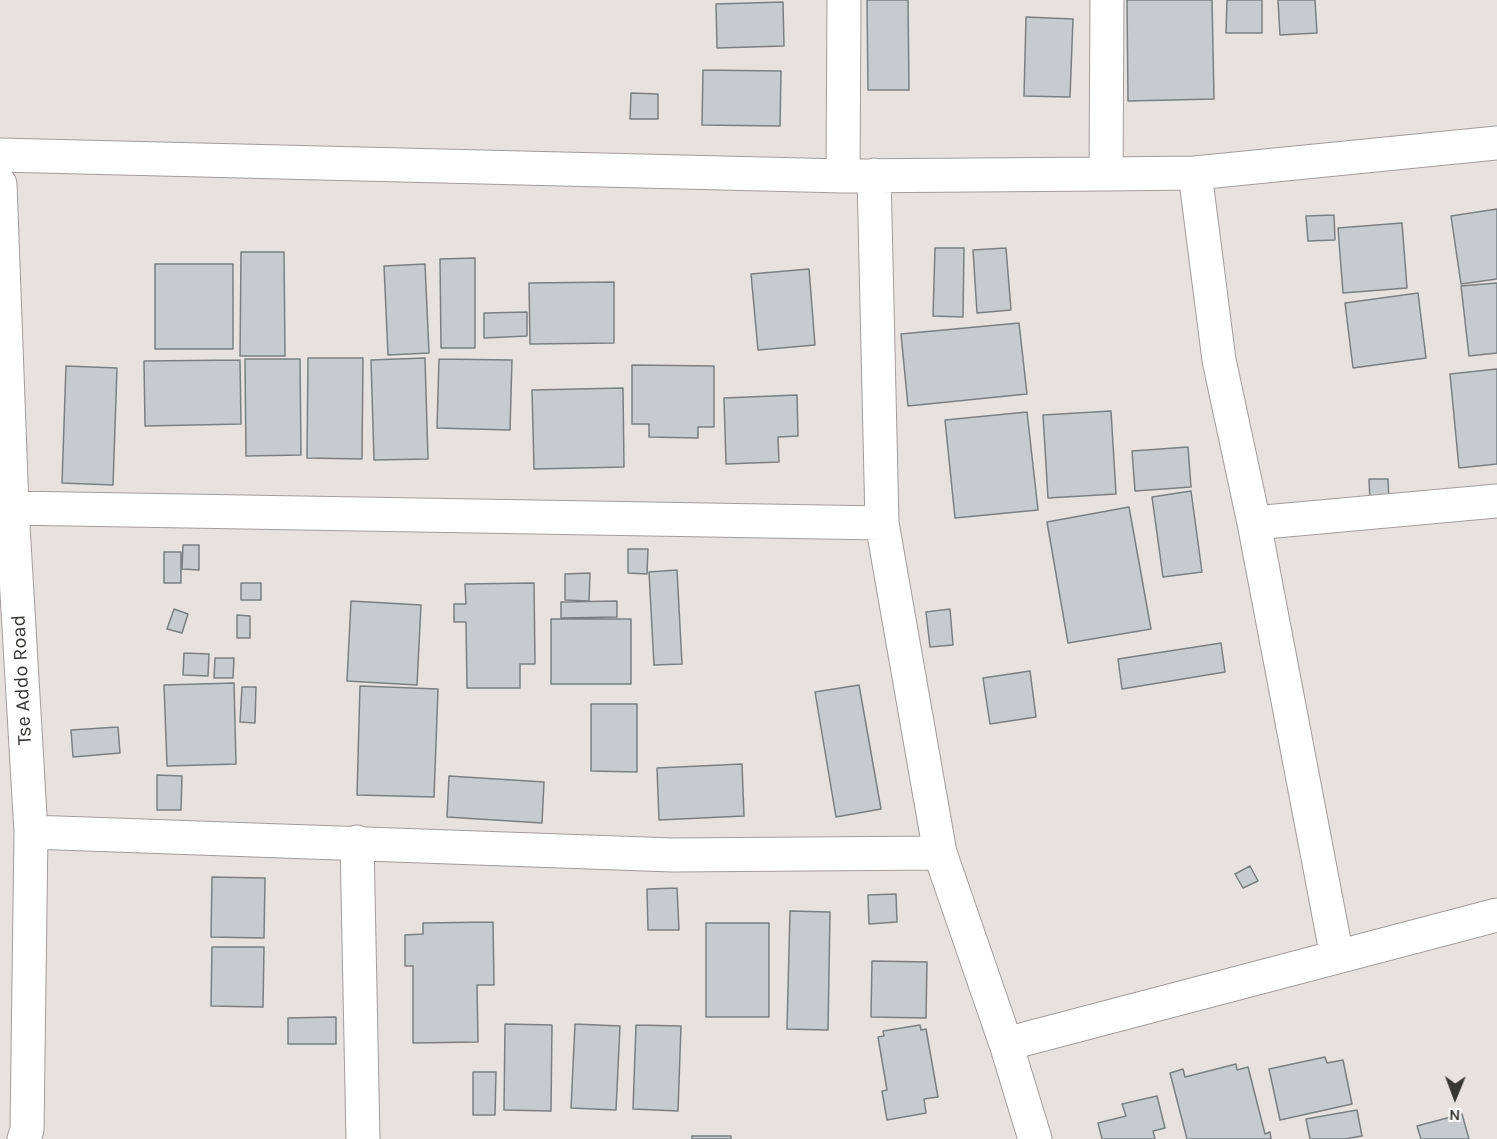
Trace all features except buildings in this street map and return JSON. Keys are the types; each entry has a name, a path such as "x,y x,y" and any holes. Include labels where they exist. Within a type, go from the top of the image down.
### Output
{"street":[{"path":"844,0 882,523 940,853 1006,1044 1035,1139"},
{"path":"1106,174 1107,0"},
{"path":"0,155 858,175 1106,174 1195,173 1497,143"},
{"path":"1195,173 1219,360 1254,523 1337,957"},
{"name":"Tse Addo Road","path":"0,184 12,508 31,832 27,1130 24,1139"},
{"path":"1254,523 1497,501"},
{"path":"12,508 882,523"},
{"path":"31,832 674,855 940,853"},
{"path":"357,842 363,1139"},
{"path":"1006,1044 1497,915"}]}
